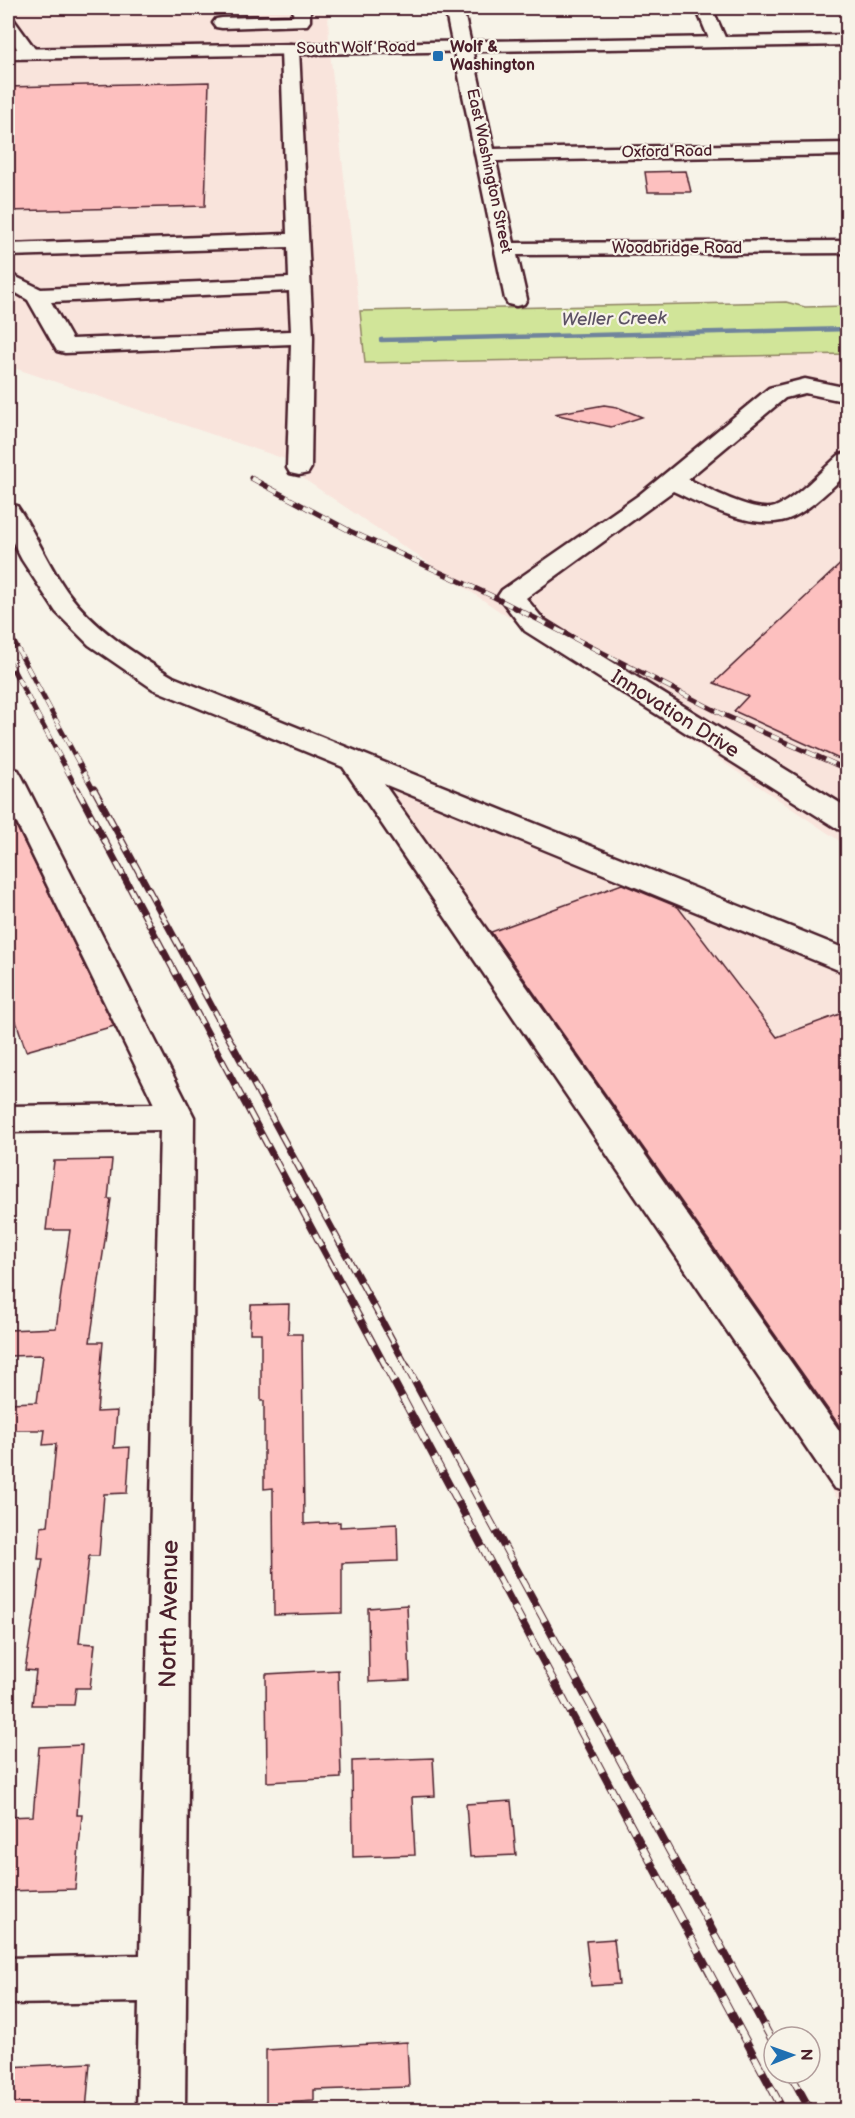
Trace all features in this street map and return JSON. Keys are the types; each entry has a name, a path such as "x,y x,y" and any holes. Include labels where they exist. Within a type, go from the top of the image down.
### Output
{"street":[{"path":"220,50 223,15 301,21 302,8"},
{"name":"East Washington Street","path":"454,8 516,299"},
{"path":"704,8 718,42"},
{"path":"8,24 29,53"},
{"name":"South Wolf Road","path":"8,54 848,40"},
{"path":"290,49 302,337 299,468"},
{"name":"Oxford Road","path":"486,155 848,149"},
{"path":"8,250 298,240"},
{"name":"Woodbridge Road","path":"507,249 848,248"},
{"path":"8,279 37,296 65,346 302,337"},
{"path":"37,296 300,284"},
{"path":"848,395 805,386 777,393 671,481 737,510 761,514 781,513 848,460"},
{"name":"Innovation Drive","path":"671,481 648,500 511,596 534,625 848,822"},
{"path":"8,512 66,608 133,664 163,683 848,963"},
{"path":"353,761 848,1476"},
{"path":"8,777 177,1117 8,1119"},
{"name":"North Avenue","path":"160,2110 177,1117"},
{"path":"8,1981 163,1978"}],"shaded area":[{"path":"8,8 328,8 329,45 8,51"},
{"path":"330,52 365,363 847,354 847,846 298,475 294,462 8,366 8,58"},
{"path":"352,751 847,948 847,1513 344,764"}],"green space":[{"path":"786,302 805,307 847,306 847,354 365,363 360,311"}],"building":[{"path":"209,82 205,206 8,211 8,87"},
{"path":"686,171 691,192 648,192 645,172"},
{"path":"604,405 617,407 642,417 611,427 554,414"},
{"path":"848,557 848,763 734,711 748,696 714,683"},
{"path":"8,809 114,1026 26,1051 16,1021 13,1022 8,1007"},
{"path":"622,884 678,907 777,1037 848,1011 848,1438 491,932"},
{"path":"112,1160 108,1199 111,1199 90,1342 103,1342 97,1412 117,1411 114,1448 130,1447 127,1493 104,1494 99,1556 89,1556 79,1643 95,1644 90,1688 76,1688 74,1705 32,1705 36,1671 25,1670 43,1559 38,1559 41,1527 48,1526 56,1444 43,1445 45,1430 8,1430 8,1403 37,1402 43,1355 8,1356 8,1330 56,1328 70,1230 46,1230 54,1161"},
{"path":"289,1304 288,1334 302,1334 304,1524 340,1522 340,1527 397,1524 398,1561 342,1563 342,1613 274,1615 273,1488 264,1489 261,1333 250,1333 251,1305"},
{"path":"407,1605 410,1680 369,1682 368,1608"},
{"path":"338,1670 341,1778 267,1782 266,1674"},
{"path":"82,1745 77,1815 82,1815 75,1889 8,1891 8,1817 33,1816 39,1747"},
{"path":"433,1758 435,1796 412,1797 415,1855 353,1857 352,1761"},
{"path":"511,1801 516,1855 470,1857 466,1804"},
{"path":"614,1939 619,1984 591,1986 586,1941"},
{"path":"407,2042 409,2087 314,2090 314,2101 266,2104 266,2050"},
{"path":"90,2063 86,2110 8,2110 8,2067"}],"waterway":[{"name":"Weller Creek","path":"381,340 848,329"}],"railway":[{"path":"251,478 350,531 490,595 724,715 848,770"},
{"path":"8,631 94,791"},
{"path":"8,660 78,791"},
{"path":"77,789 387,1369"},
{"path":"94,789 408,1369"},
{"path":"386,1367 783,2110"},
{"path":"407,1367 764,2025"},
{"path":"796,2085 810,2110"}],"place":[{"name":"Wolf & Washington","path":"438,56"}]}
